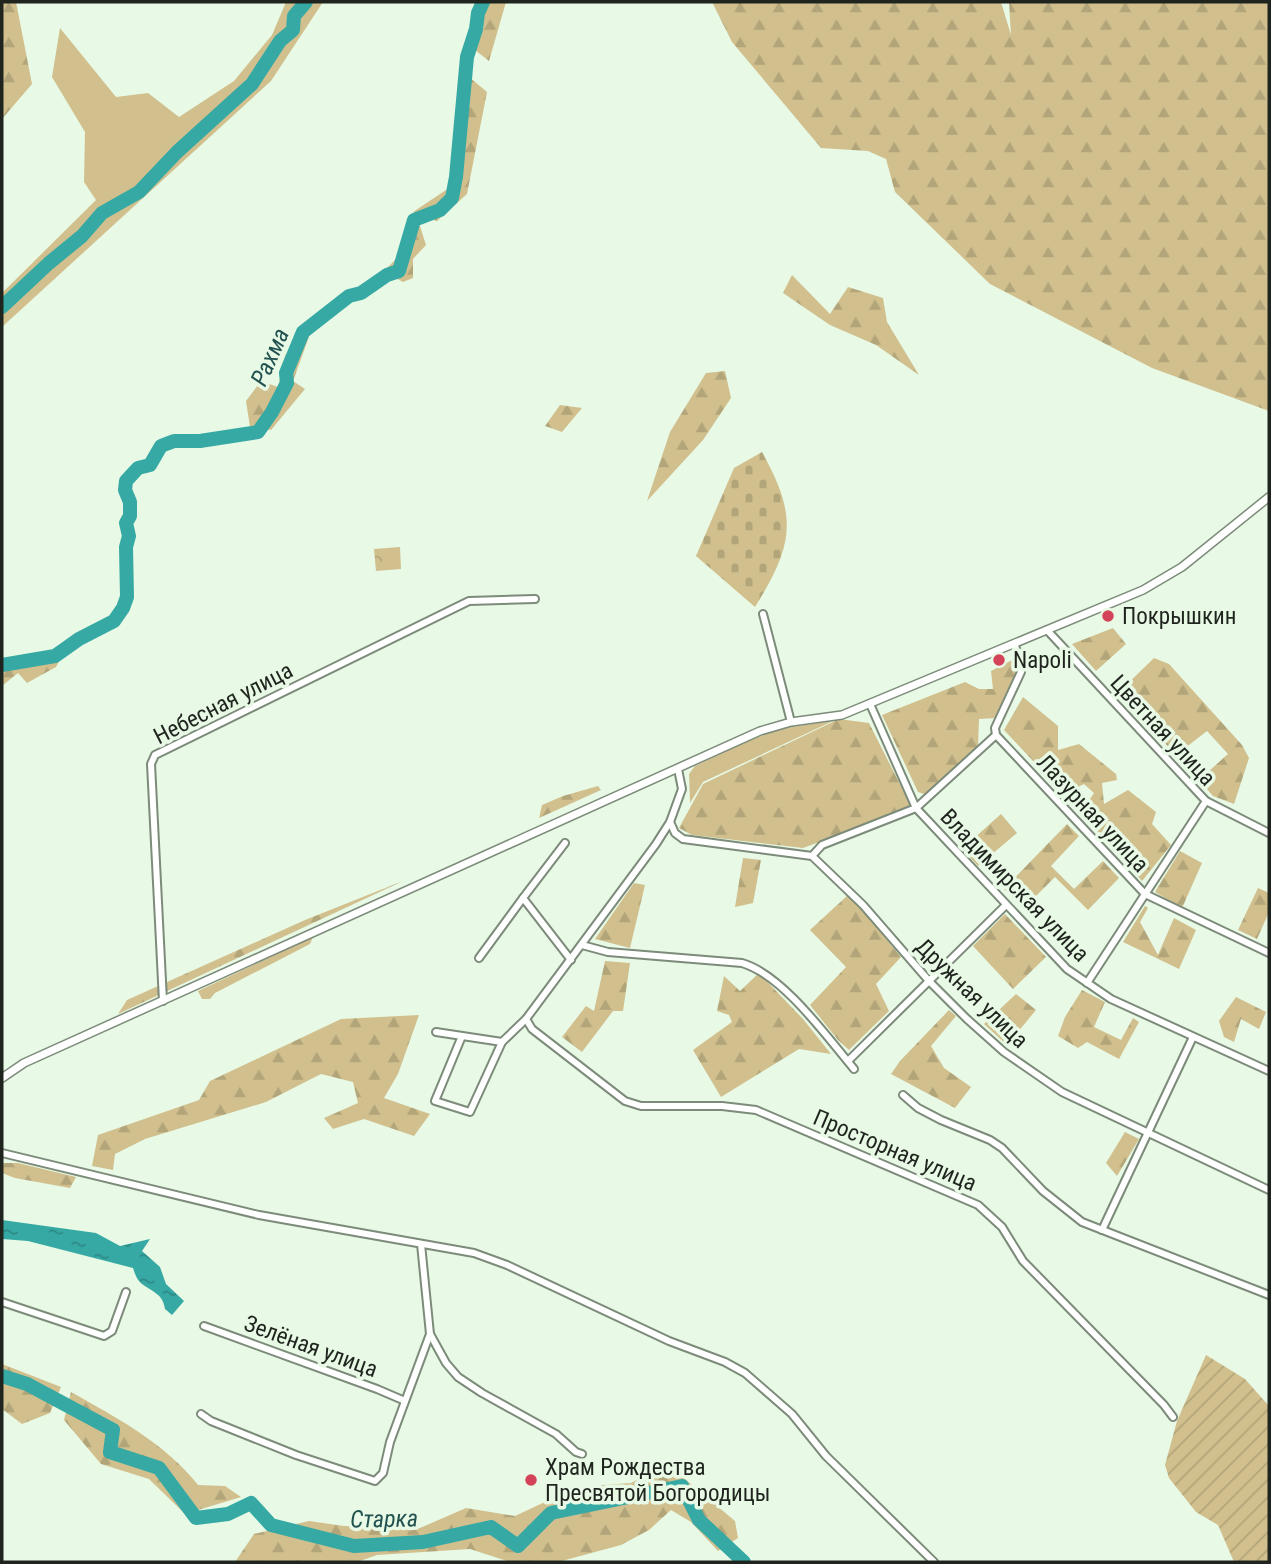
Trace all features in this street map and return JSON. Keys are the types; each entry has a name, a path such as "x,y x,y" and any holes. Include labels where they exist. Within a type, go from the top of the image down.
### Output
{"street":[{"path":"2,1077 23,1063 760,731 791,722 827,719 870,704 1160,581 1182,567 1269,497"},
{"name":"Небесная улица","path":"163,1001 151,764 155,755 469,601 535,599"},
{"path":"763,614 791,722"},
{"name":"Цветная улица","path":"1047,630 1206,802 1269,833"},
{"path":"870,704 916,808 996,735 995,728 1021,672 1021,660 1014,644"},
{"name":"Лазурная улица","path":"996,735 1145,894 1269,953"},
{"path":"462,1036 435,1101 470,1112 502,1042 526,1019 670,822 682,789 678,769"},
{"path":"1087,983 1206,802"},
{"name":"Владимирская улица","path":"813,856 822,845 916,808 1067,969 1111,999 1269,1071"},
{"path":"670,822 674,833 683,839 813,856"},
{"path":"479,958 565,843"},
{"name":"Дружная улица","path":"813,856 863,905 929,981 1004,1052 1037,1077 1062,1092 1269,1190"},
{"path":"523,898 571,960"},
{"path":"848,1061 1006,905"},
{"path":"582,945 608,952 742,963 756,967 798,1004 855,1069"},
{"name":"Просторная улица","path":"526,1019 531,1029 625,1101 641,1106 722,1106 756,1110 978,1205 1002,1227 1023,1261 1173,1417"},
{"path":"436,1031 502,1042"},
{"path":"1102,1230 1193,1037"},
{"path":"903,1095 912,1104 930,1114 990,1140 1082,1222 1269,1295"},
{"path":"2,1153 259,1215 474,1253 507,1265 669,1341 737,1368 768,1391 792,1414 826,1456 934,1562"},
{"path":"421,1244 430,1334 446,1363 458,1377 556,1434 582,1454"},
{"path":"2,1302 104,1336 112,1331 126,1292"},
{"name":"Зелёная улица","path":"204,1326 405,1401"},
{"path":"201,1414 211,1421 296,1455 375,1481 383,1473 390,1442 430,1334"}],"green space":[{"path":"2,2 16,2 32,84 2,119"},
{"path":"286,2 323,2 271,81 2,327 2,293 96,200 84,182 85,132 52,77 60,28 116,97 148,93 179,117 234,81 272,35"},
{"path":"483,2 506,2 489,61 475,50"},
{"path":"712,2 1001,2 1011,35 1009,2 1269,2 1269,411 1152,368 990,284 895,192 886,159 868,151 821,148 732,42"},
{"path":"463,72 487,92 467,194 437,221 413,212 449,188"},
{"path":"419,223 426,245 413,259 413,278 403,282 384,271 400,255 407,230"},
{"path":"792,275 830,314 848,287 883,298 887,322 919,375 876,345 830,325 783,293"},
{"path":"310,334 293,381 305,389 271,430 250,427 246,401 261,381 278,387 285,356 293,342"},
{"path":"725,371 731,398 703,440 647,501 670,432 706,373"},
{"path":"560,405 582,408 562,432 545,426"},
{"path":"762,452 782,495 787,530 778,565 755,607 696,556 734,468"},
{"path":"400,547 401,569 376,571 374,549"},
{"path":"1113,628 1126,644 1096,671 1072,644"},
{"path":"62,656 56,667 27,683 18,673 2,686 2,663 32,663"},
{"path":"1018,657 1020,673 997,718 979,719 978,748 927,795 918,792 882,715 965,682 979,689 993,689 991,671"},
{"path":"1154,658 1169,664 1242,745 1249,758 1234,804 1213,796 1199,780 1228,754 1207,731 1176,755 1118,693"},
{"path":"1023,697 1058,726 1058,750 1079,744 1116,774 1117,780 1102,783 1104,804 1128,790 1156,812 1152,824 1171,845 1142,881 1091,824 1083,809 1094,793 1084,784 1064,794 1004,730"},
{"path":"839,719 869,723 912,808 803,848 692,835 679,828 703,784"},
{"path":"833,721 703,782 690,803 689,774 695,766 752,739 784,728"},
{"path":"598,786 601,790 539,818 542,805"},
{"path":"1001,814 1017,833 978,866 962,849"},
{"path":"1067,824 1079,836 1051,866 1074,889 1103,861 1119,878 1088,910 1055,877 1023,909 1004,889"},
{"path":"1180,851 1202,863 1182,908 1155,892"},
{"path":"743,858 761,860 753,903 735,907"},
{"path":"403,881 118,1014 127,1000 305,920"},
{"path":"634,883 645,885 630,948 595,939"},
{"path":"1258,888 1269,893 1269,912 1257,939 1238,930"},
{"path":"849,894 901,957 876,984 889,1011 849,1050 810,1005 846,967 810,930"},
{"path":"1145,906 1148,908 1140,922 1158,955 1174,918 1196,930 1179,969 1123,942"},
{"path":"1005,914 1046,957 1013,989 973,946"},
{"path":"313,937 310,944 215,993 210,999 202,999 198,991"},
{"path":"605,961 630,963 623,1011 613,1011 582,1052 562,1037 586,1006 594,1011"},
{"path":"759,973 803,1019 831,1054 799,1049 721,1097 693,1050 732,1022 729,1015 717,1011 724,976 740,991"},
{"path":"1082,990 1105,1002 1094,1027 1121,1040 1133,1018 1139,1022 1119,1059 1087,1042 1078,1048 1058,1036 1065,1017"},
{"path":"1016,994 1036,1010 1007,1045 984,1024"},
{"path":"1236,997 1266,1012 1259,1029 1241,1019 1234,1042 1224,1037 1219,1021"},
{"path":"949,1010 956,1016 931,1046 944,1068 971,1087 955,1108 891,1074"},
{"path":"419,1015 398,1074 384,1098 430,1114 414,1136 364,1119 333,1129 324,1118 358,1103 353,1082 321,1074 266,1102 145,1139 115,1154 113,1170 92,1166 98,1135 199,1100 210,1081 341,1019"},
{"path":"1125,1132 1139,1139 1117,1176 1106,1163"},
{"path":"2,1163 18,1163 76,1177 70,1188 15,1178 2,1173"},
{"path":"1206,1355 1245,1379 1269,1406 1269,1562 1234,1562 1218,1525 1196,1512 1169,1478 1165,1465 1177,1421"},
{"path":"2,1364 61,1387 50,1413 22,1424 2,1409"},
{"path":"71,1392 155,1444 171,1456 198,1485 225,1486 241,1497 185,1514 149,1479 101,1464 64,1420"},
{"path":"666,1463 735,1521 738,1538 718,1551 691,1522 671,1510 649,1530 621,1545 558,1562 510,1562 470,1549 377,1555 357,1562 235,1562 254,1534 309,1521 344,1526 420,1528 466,1508 515,1516 577,1487 631,1483"}],"water":[{"path":"2,1220 96,1233 120,1246 150,1239 142,1251 160,1267 166,1284 184,1301 172,1315 165,1309 160,1297 139,1281 133,1268 28,1241 2,1239"}],"waterway":[{"path":"2,307 82,236 102,213 139,192 177,152 252,84 280,41 293,30 294,16 306,2"},
{"name":"Рахма","path":"2,665 55,656 79,639 114,621 127,597 126,547 129,536 126,523 130,516 130,502 125,490 126,481 138,468 150,465 161,446 174,441 200,441 258,432 287,383 286,373 303,332 349,296 361,293 387,275 399,271 414,220 440,210 452,198 467,57 483,2"},
{"name":"Старка","path":"2,1376 27,1384 113,1430 110,1452 159,1468 196,1518 228,1514 251,1503 271,1525 354,1546 423,1542 491,1527 518,1546 551,1513 682,1486 699,1520 744,1562"}],"place":[{"name":"Покрышкин","path":"1108,616"},
{"name":"Napoli","path":"999,660"},
{"name":"Храм Рождества Пресвятой Богородицы","path":"531,1480"}]}
